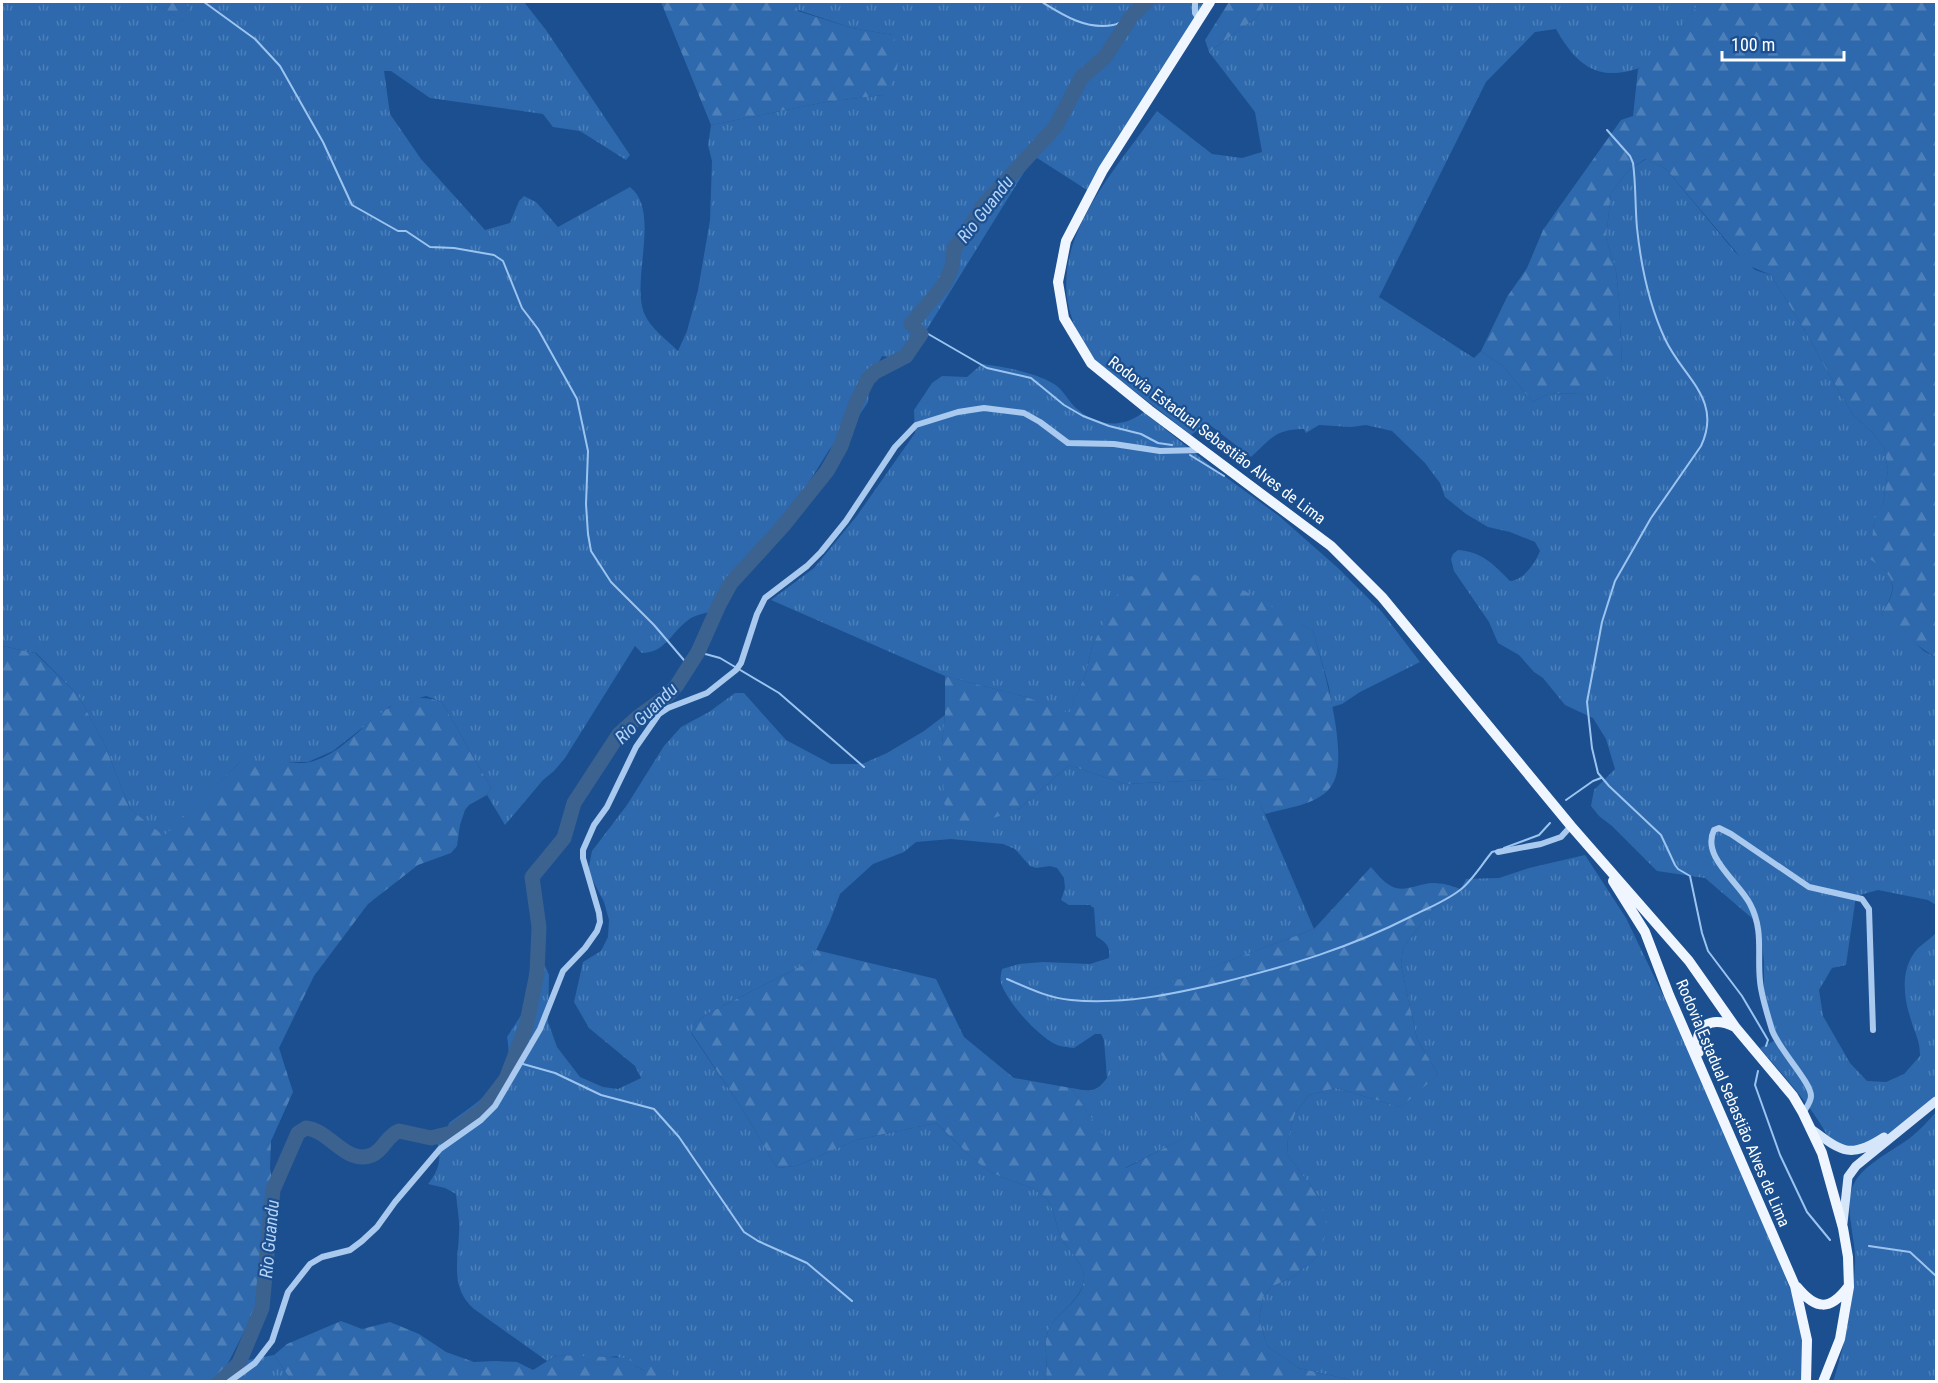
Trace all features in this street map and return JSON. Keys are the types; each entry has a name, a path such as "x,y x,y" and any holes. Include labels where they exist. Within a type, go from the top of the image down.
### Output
{"main road":[{"name":"Rodovia Estadual Sebastião Alves de Lima","path":"1210,2 1103,170 1066,241 1058,282 1064,318 1091,363 1331,546 1375,590 1438,662 1571,826 1689,961 1736,1028 1793,1096 1822,1153 1843,1228 1848,1257 1849,1287 1840,1339 1823,1382"},
{"name":"Rodovia Estadual Sebastião Alves de Lima","path":"1593,850 1646,932 1669,995 1795,1286 1807,1341 1806,1382"},
{"path":"1704,1076 1696,1040 1699,1031 1714,1021 1727,1023 1736,1028"},
{"path":"1810,1128 1836,1147 1851,1151 1866,1149 1935,1103"},
{"path":"1843,1228 1848,1178 1856,1166 1935,1103"},
{"path":"1795,1286 1806,1298 1818,1305 1830,1305 1839,1300 1849,1287"}],"street":[{"path":"1195,2 1195,13 1199,19"},
{"path":"229,1382 255,1363 272,1341 288,1292 310,1264 322,1257 350,1250 362,1241 377,1227 440,1149 482,1120 495,1106 540,1029 562,971 585,948 597,930 600,913 583,858 583,850 636,747 659,714 668,708 707,693 737,669 765,598 807,566 821,552 846,521 895,447 916,425 958,412 984,408 1024,413 1068,443 1114,444 1160,451 1203,450"},
{"path":"1498,852 1541,844 1561,837 1571,826"},
{"path":"1803,1113 1811,1100 1811,1095 1802,1076 1781,1049 1773,1031 1760,982 1759,936 1751,906 1739,886 1713,853 1711,836 1714,830 1719,828 1731,834 1809,887 1862,899 1869,909 1872,1030"}],"green space":[{"path":"2,2 152,2 182,20 189,8 184,2 524,2 546,30 630,155 626,160 580,131 553,127 543,114 430,98 391,71 384,71 390,114 421,159 485,230 510,223 519,201 524,196 536,202 558,227 630,187 639,198 645,228 641,282 644,313 654,329 678,351 687,331 698,290 710,220 712,161 708,145 711,125 826,102 883,95 893,35 852,28 798,10 795,2 1213,2 1087,190 1034,156 908,360 882,356 870,379 868,402 853,425 829,450 774,533 741,566 714,611 690,619 656,650 642,653 635,646 565,758 505,825 487,795 491,788 442,702 426,696 389,707 333,751 308,762 240,762 164,837 130,809 105,745 78,695 36,653 2,646"},
{"path":"152,2 184,2 189,8 187,17 181,20"},
{"path":"661,2 795,2 798,11 852,28 893,35 898,59 896,73 883,95 826,102 711,125"},
{"path":"1229,2 1266,2 1256,18 1209,52 1205,40"},
{"path":"1266,2 1700,2 1661,53 1645,65 1629,71 1616,73 1594,70 1577,58 1556,29 1535,32 1486,82 1379,297 1474,358 1481,351 1503,366 1533,402 1549,393 1581,394 1622,365 1616,271 1606,238 1611,193 1629,170 1646,159 1666,169 1735,252 1755,270 1771,275 1853,415 1872,432 1884,447 1888,470 1883,505 1876,516 1873,529 1871,559 1885,571 1892,583 1890,597 1881,614 1924,651 1936,658 1936,905 1928,900 1878,890 1856,896 1846,965 1832,968 1819,990 1823,1016 1850,1063 1867,1081 1886,1082 1904,1074 1920,1056 1906,1001 1905,982 1908,964 1918,948 1936,933 1936,1100 1905,1127 1860,1150 1832,1144 1808,1106 1760,1048 1776,1040 1764,996 1762,941 1753,919 1705,878 1657,871 1591,806 1594,790 1615,769 1606,739 1593,718 1565,705 1543,678 1534,672 1519,655 1498,643 1489,622 1454,571 1451,559 1458,550 1474,553 1493,564 1510,581 1515,580 1520,578 1535,561 1540,551 1535,542 1510,532 1488,527 1466,514 1445,497 1440,483 1425,463 1392,431 1366,425 1351,427 1319,425 1306,433 1304,429 1294,429 1274,436 1251,457 1210,425 1203,426 1191,435 1097,362 1076,328 1067,294 1068,262 1078,230 1094,199 1157,111 1212,154 1242,158 1262,152 1255,112 1209,52 1256,18"},
{"path":"1700,2 1936,2 1936,658 1907,638 1881,614 1891,597 1892,583 1885,571 1870,559 1873,529 1876,515 1883,505 1888,470 1884,447 1872,432 1853,415 1771,275 1747,265 1666,169 1645,159 1629,170 1611,193 1606,238 1616,271 1622,365 1598,387 1581,394 1549,393 1533,402 1503,366 1481,351 1507,297 1527,268 1543,230 1621,120 1633,116 1638,69 1664,48"},
{"path":"982,364 1038,376 1057,386 1084,414 1101,422 1110,424 1127,421 1144,412 1212,467 1279,516 1338,568 1382,612 1420,662 1360,692 1342,704 1332,707 1329,687 1313,631 1256,599 1109,613 1092,647 1086,673 1069,714 1026,697 945,676 771,600 814,568 856,517 915,433 914,410 932,383 942,376 967,377"},
{"path":"1145,570 1202,576 1225,582 1236,586 1313,631 1337,732 1337,771 1332,785 1326,792 1311,801 1265,814 1257,797 1227,779 1125,784 1069,765 1018,810 956,830 944,803 942,743 945,676 1026,697 1069,713 1086,673 1092,647 1121,587 1129,577"},
{"path":"2,646 35,653 78,695 105,745 130,809 164,836 240,762 310,762 343,745 387,709 403,701 421,698 442,702 491,788 487,795 469,805 465,810 457,846 451,853 418,865 368,904 314,976 279,1048 293,1092 271,1141 270,1168 273,1184 265,1210 262,1258 265,1278 263,1295 225,1369 211,1381 2,1381"},
{"path":"735,693 744,693 786,740 831,764 862,764 887,753 924,731 945,715 942,743 1018,810 1069,765 1125,784 1227,779 1257,796 1314,929 1130,998 1204,1128 1125,1168 1071,1088 1095,1089 1107,1078 1104,1040 1101,1034 1095,1034 1074,1048 1055,1044 1024,1017 1009,999 1001,981 1002,969 1019,964 1043,962 1090,964 1109,958 1107,945 1096,936 1094,908 1090,905 1069,905 1061,900 1065,888 1064,878 1057,868 1030,866 1015,849 1003,844 951,839 916,842 904,852 873,864 840,894 811,961 707,1014 696,1022 691,1033 743,1110 777,1168 796,1166 856,1140 936,1123 985,1168 1033,1189 1045,1197 1049,1201 1062,1239 1082,1268 1084,1279 1075,1299 1054,1321 1047,1333 1045,1381 677,1382 671,1372 645,1371 616,1356 606,1358 557,1355 547,1361 474,1309 461,1292 457,1274 459,1218 456,1194 445,1188 428,1184 438,1164 437,1142 446,1132 449,1123 483,1098 501,1078 508,1053 507,1037 529,1003 529,973 539,952 549,975 548,1022 557,1047 580,1077 603,1087 618,1089 641,1078 635,1066 589,1028 574,1002 583,962 601,951 608,937 609,920 604,902 588,871 592,851 627,805 664,746 681,727 709,712"},
{"path":"1585,855 1626,918 1750,1186 1794,1299 1802,1336 1803,1381 1355,1381 1299,1368 1267,1346 1259,1319 1263,1297 1273,1286 1293,1277 1320,1254 1321,1200 1287,1154 1288,1138 1295,1114 1309,1095 1336,1088 1400,1107 1438,1074 1417,1039 1401,965 1403,948 1433,909 1460,891 1466,879 1499,878 1529,868"},
{"path":"1371,867 1387,883 1397,888 1431,883 1446,884 1460,889 1433,909 1403,948 1401,965 1417,1039 1438,1074 1400,1107 1336,1088 1309,1095 1295,1114 1288,1138 1287,1154 1321,1200 1327,1227 1320,1254 1293,1277 1273,1286 1263,1297 1259,1319 1267,1346 1299,1368 1355,1381 1045,1381 1047,1333 1054,1321 1079,1293 1084,1273 1062,1239 1049,1201 1045,1197 1033,1189 985,1168 936,1123 856,1140 796,1166 777,1168 743,1110 691,1032 696,1022 707,1014 811,961 816,950 936,979 964,1037 1014,1078 1071,1088 1126,1168 1203,1128 1129,998 1314,929"},
{"path":"1936,1112 1936,1381 1833,1382 1848,1324 1854,1280 1855,1255 1850,1210 1852,1189 1856,1180 1867,1168 1910,1138"},
{"path":"341,1321 362,1329 390,1322 419,1334 446,1352 474,1362 517,1362 533,1370 557,1355 630,1358 635,1366 645,1371 654,1362 671,1372 677,1381 290,1381 274,1355 287,1344"},
{"path":"274,1355 290,1381 223,1382 248,1360"}],"waterway":[{"path":"204,2 255,39 280,66 323,142 352,205 398,231 406,231 430,247 454,248 494,255 503,261 522,308 538,329 577,399 588,451 586,504 591,551 611,582 654,625 689,666"},
{"path":"1042,2 1075,20 1093,25 1113,25 1131,17"},
{"name":"Rio Guandu","path":"220,1382 239,1363 262,1308 273,1190 298,1133 306,1128 315,1130 354,1156 372,1155 399,1131 431,1138 451,1133 482,1110 506,1079 526,1027 537,973 539,927 532,877 564,838 574,803 619,734 667,696 677,685 698,652 731,583 783,526 827,471 841,446 856,403 868,379 875,372 906,356 921,334 911,324 944,285 952,267 954,248 967,233 982,207 1056,126 1081,78 1105,57 1131,17 1146,2"},
{"path":"1607,130 1630,156 1633,163 1636,220 1646,285 1665,339 1704,402 1707,430 1701,446 1651,518 1615,581 1602,622 1587,702 1592,748 1598,773 1661,835 1675,865 1690,876 1708,951 1742,996 1768,1040 1766,1046"},
{"path":"911,324 987,368 1031,378 1064,405 1083,416 1109,426 1141,434 1158,443 1172,445"},
{"path":"1190,455 1224,476"},
{"path":"698,652 720,658 779,693 864,767"},
{"path":"1566,800 1601,778"},
{"path":"1504,848 1539,835 1550,823"},
{"path":"1007,979 1054,997 1110,1001 1167,994 1249,976 1343,946 1437,904 1464,886 1492,852 1496,851"},
{"path":"523,1064 555,1073 601,1095 654,1109 679,1137 744,1232 758,1241 807,1263 852,1301"},
{"path":"1758,1071 1755,1085 1780,1155 1807,1212 1830,1240"},
{"path":"1869,1246 1910,1252 1936,1276"}]}
